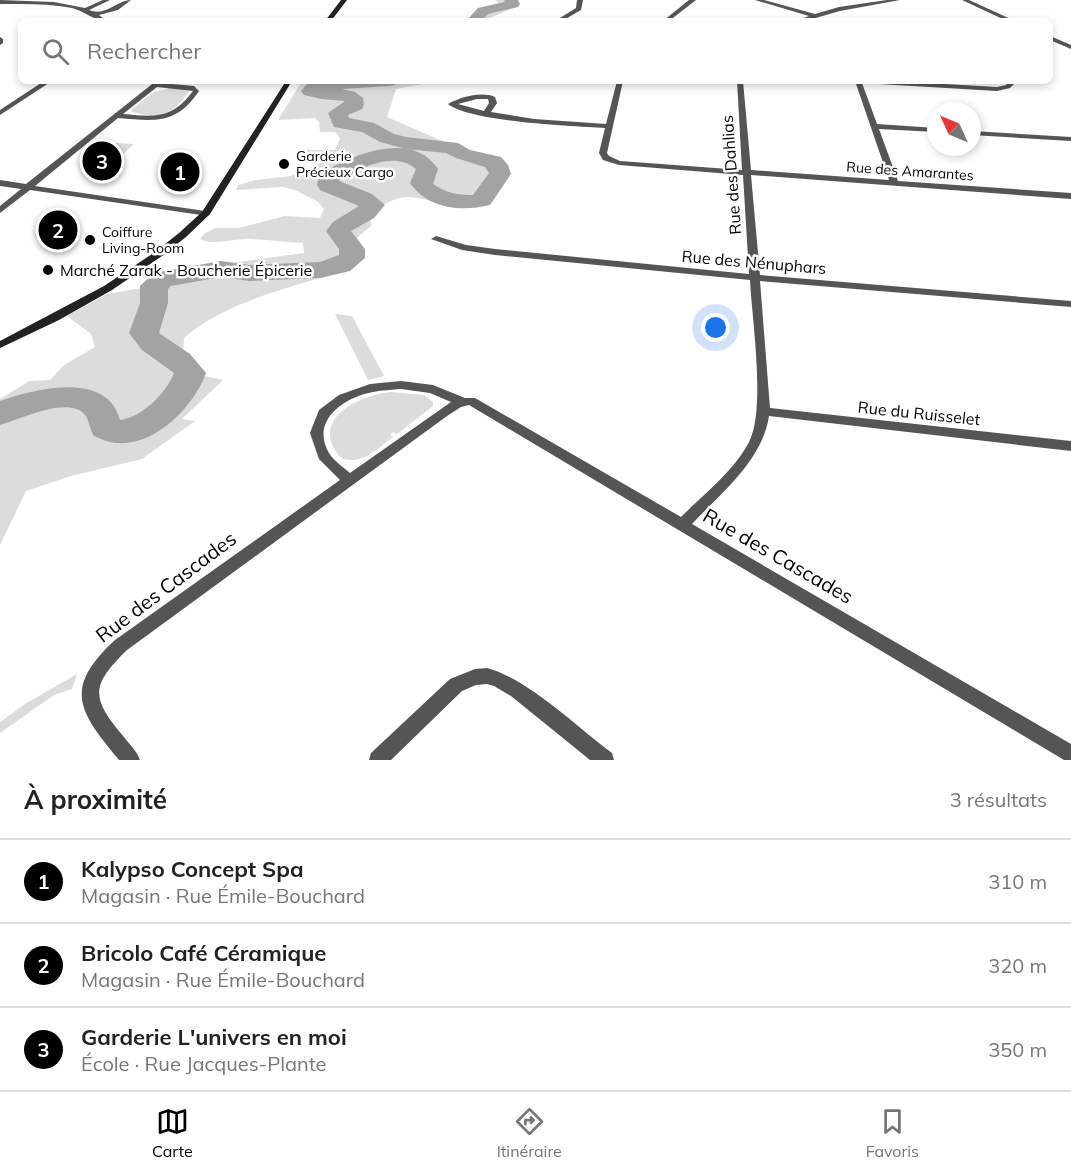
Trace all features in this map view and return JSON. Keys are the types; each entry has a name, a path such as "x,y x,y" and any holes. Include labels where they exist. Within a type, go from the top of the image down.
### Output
{"main road":[{"path":"330,18 344,0"},
{"path":"0,345 117,285 169,248 205,214 288,84"}],"street":[{"path":"82,10 100,5 107,0"},
{"path":"95,14 116,9 128,0"},
{"path":"563,18 579,9 580,0"},
{"path":"669,18 682,6 693,0"},
{"path":"758,0 814,16"},
{"path":"808,18 858,5 897,0"},
{"path":"965,0 1005,18"},
{"path":"0,2 48,4 82,10 100,18"},
{"path":"1053,39 1071,47"},
{"path":"0,113 44,84"},
{"path":"0,210 157,84"},
{"path":"117,116 158,118 180,112 196,91 187,86 168,84"},
{"path":"486,113 493,103 491,97 477,97 452,104 458,108 486,113 534,121 609,126 619,84"},
{"name":"Rue des Dahlias","path":"682,525 746,457 759,433 763,411 756,278 740,84"},
{"path":"859,84 895,184"},
{"path":"910,84 997,89 1008,87 1011,84"},
{"name":"Rue des Amarantes","path":"609,126 603,153 606,158 614,162 1071,196"},
{"path":"873,126 927,129"},
{"path":"981,134 1071,139"},
{"path":"0,183 205,214"},
{"name":"Rue des Nénuphars","path":"436,238 474,250 756,278 1071,304"},
{"name":"Rue des Cascades","path":"349,481 331,466 316,439 319,422 341,399 371,386 394,384 435,388 462,402 478,404 1071,754"},
{"name":"Rue des Cascades","path":"131,760 100,723 90,704 91,686 100,665 121,645 442,413 462,402"},
{"name":"Rue du Ruisselet","path":"763,411 1071,446"},
{"path":"378,760 456,685 475,677 487,676 498,679 517,690 605,760"}],"shaded area":[{"path":"496,0 516,0 516,7 490,18 468,18 481,8 498,3"},
{"path":"300,84 423,84 396,89 387,117 458,147 492,157 509,170 490,198 481,203 461,205 410,197 400,198 371,211 371,226 352,242 352,249 360,256 351,269 241,304 201,325 184,338 183,356 190,373 223,380 182,419 195,421 142,459 71,476 26,491 0,545 0,399 29,381 50,380 64,365 95,347 91,334 67,316 107,294 147,287 172,276 187,265 209,266 304,253 303,243 260,239 211,242 200,239 205,233 216,228 239,228 285,216 320,218 324,209 318,202 295,190 283,187 236,190 238,185 256,180 291,176 325,161 322,156 304,156 307,150 335,150 340,138 335,132 320,132 319,122 315,118 278,120"},
{"path":"170,88 189,91 178,105 165,113 150,115 132,112 132,109 154,92"},
{"path":"97,142 134,144 122,155 84,154"},
{"path":"335,314 352,316 384,376 368,380"},
{"path":"390,392 424,395 433,402 433,406 397,434 394,432 390,434 393,437 368,455 354,460 340,457 332,443 330,431 334,421 352,404 364,398"},
{"path":"77,674 72,689 54,695 0,733 0,722 25,704"}],"waterway":[{"path":"476,18 483,11 513,4 511,0"},
{"path":"0,414 37,401 65,397 79,398 90,403 100,410 106,428 117,432 143,425 156,417 178,395 190,373 179,361 153,344 144,333 154,303 154,286 163,279 221,269 249,273 320,270 341,265 352,258 352,249 338,231 346,223 370,210 373,205 364,199 328,185 328,179 356,163 386,155 411,158 421,162 427,169 421,183 425,189 449,200 467,202 482,200 486,191 500,174 497,165 493,162 463,154 451,147 406,143 387,138 367,127 341,123 338,113 355,105 354,98 343,94 321,94 310,91 315,87 333,84"}],"place":[{"name":"Garderie L'univers en moi","path":"102,161"},
{"name":"Garderie Précieux Cargo","path":"284,164"},
{"name":"Kalypso Concept Spa","path":"180,172"},
{"name":"Bricolo Café Céramique","path":"58,230"},
{"name":"Coiffure Living-Room","path":"90,240"},
{"name":"Marché Zarak - Boucherie Épicerie","path":"48,270"}]}
